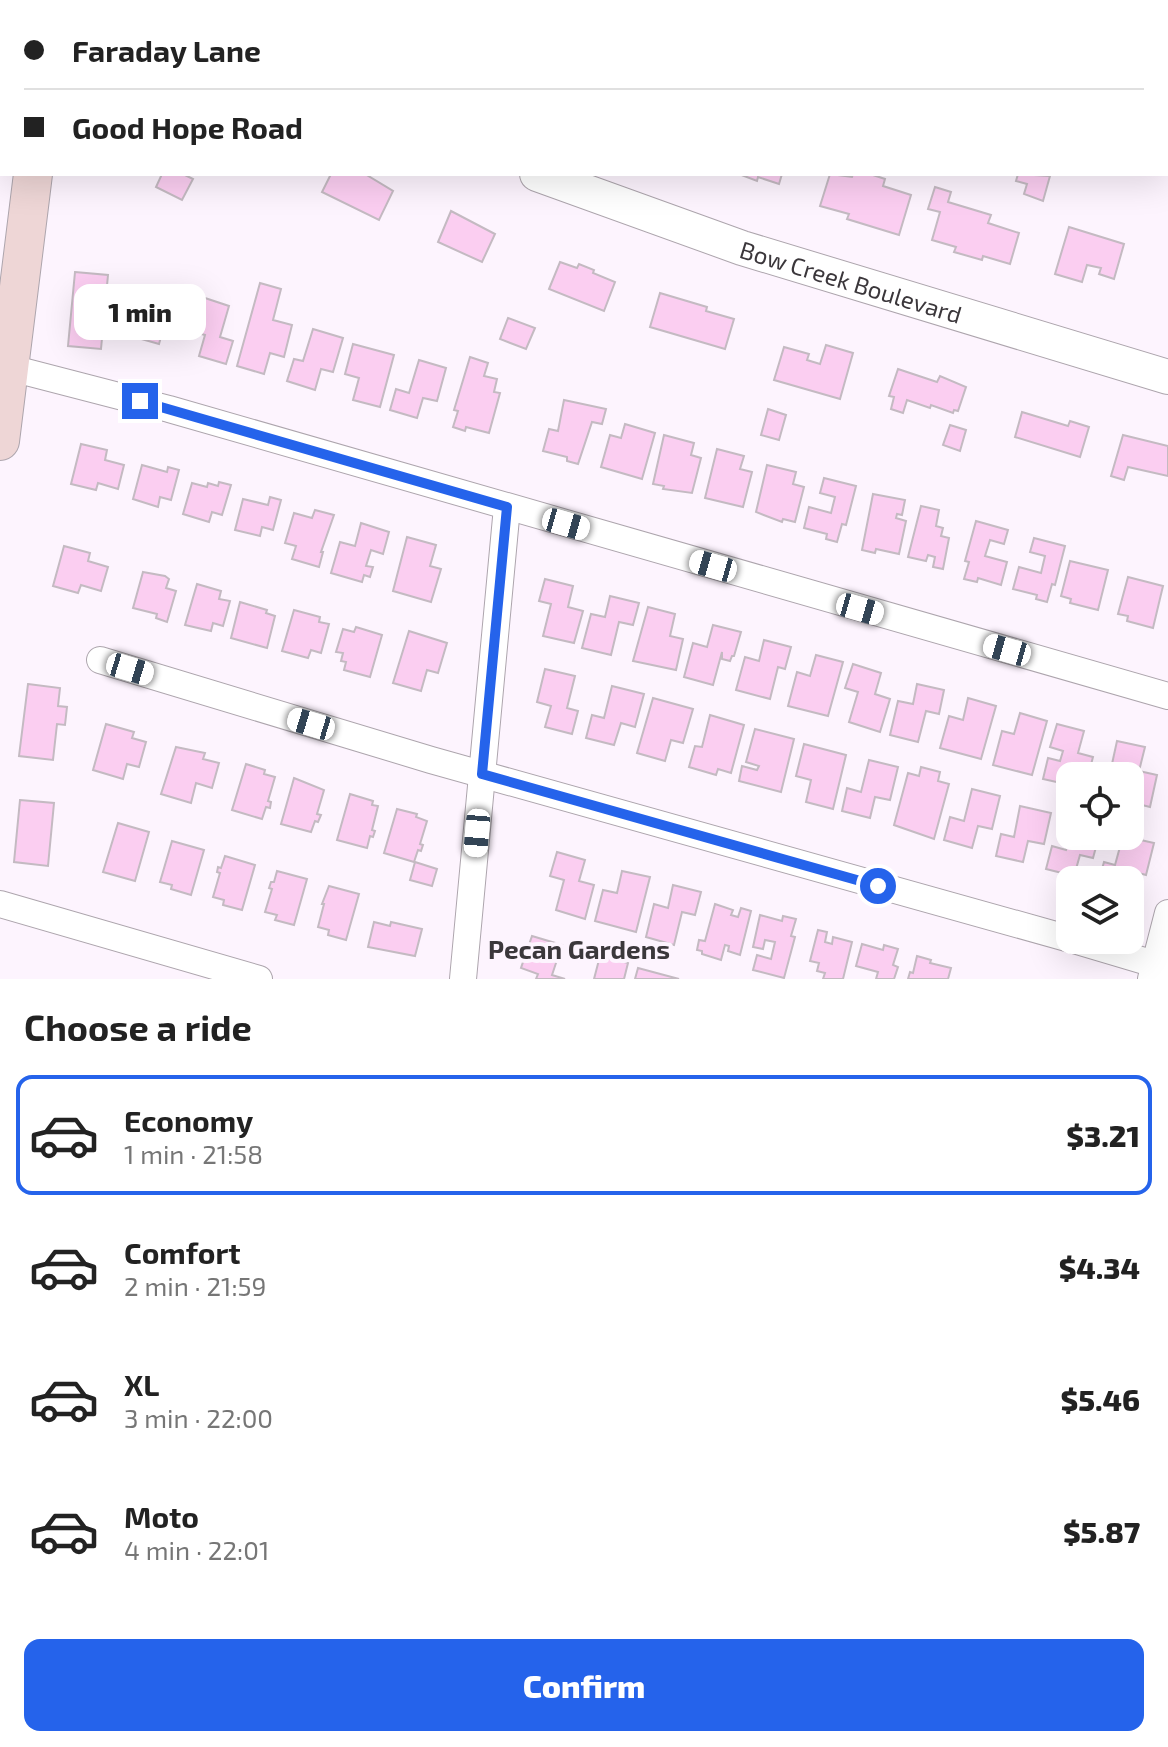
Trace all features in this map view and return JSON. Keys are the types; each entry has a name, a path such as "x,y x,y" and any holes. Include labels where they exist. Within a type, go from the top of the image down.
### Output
{"main road":[{"path":"0,441 33,176"}],"street":[{"name":"Bow Creek Boulevard","path":"543,176 742,248 1168,377"},
{"path":"7,367 169,409 1168,696"},
{"path":"463,979 507,507"},
{"path":"100,660 482,774 1056,935"},
{"path":"0,904 259,979"},
{"path":"1114,954 1158,970 1168,913"}],"building":[{"path":"161,176 187,176 193,179 182,200 156,187"},
{"path":"330,176 368,176 393,191 379,220 322,192"},
{"path":"744,176 781,176 779,184 758,177 757,181"},
{"path":"829,176 876,176 885,179 883,186 911,195 899,235 847,219 849,214 820,206"},
{"path":"1017,176 1050,176 1043,201 1024,194 1027,184 1016,181"},
{"path":"935,187 951,192 948,202 991,215 988,223 1019,233 1010,264 954,252 956,247 932,240 940,212 928,209"},
{"path":"451,211 495,234 482,262 438,242"},
{"path":"1069,227 1124,244 1114,279 1099,274 1101,268 1087,265 1082,282 1055,274"},
{"path":"560,262 577,268 579,264 615,282 604,311 549,289"},
{"path":"75,272 108,275 101,349 68,346"},
{"path":"260,283 281,289 273,320 292,325 284,357 270,353 264,374 237,366"},
{"path":"158,287 189,296 180,327 165,322 159,344 131,336 138,313 149,317"},
{"path":"660,293 734,319 725,349 650,327"},
{"path":"202,297 229,306 220,337 233,341 226,364 199,356 205,335 191,331"},
{"path":"508,318 535,328 526,349 500,339"},
{"path":"313,329 343,338 333,372 321,369 315,390 287,381 294,359 303,361"},
{"path":"353,344 394,355 380,407 353,400 359,378 345,374"},
{"path":"826,345 853,353 840,399 774,380 784,347 809,354 807,360 820,364"},
{"path":"470,357 488,363 484,376 497,379 494,392 500,393 489,433 453,427 458,411 454,410"},
{"path":"419,360 446,368 437,401 423,398 417,418 390,410 396,389 409,393"},
{"path":"898,369 937,382 940,376 966,387 958,411 954,410 953,413 907,400 903,413 891,409 894,397 889,396"},
{"path":"564,400 606,409 602,424 592,422 578,464 567,461 567,457 543,451 549,429 558,431"},
{"path":"768,409 786,415 779,440 761,435"},
{"path":"1022,412 1068,426 1070,421 1089,427 1080,457 1015,437"},
{"path":"625,424 655,433 642,479 601,467 610,435 621,438"},
{"path":"950,425 966,430 960,451 943,445"},
{"path":"664,435 694,443 691,455 701,458 692,493 663,489 664,486 653,484"},
{"path":"1123,435 1168,446 1168,476 1128,467 1124,480 1111,476"},
{"path":"81,444 107,450 105,460 124,465 118,489 98,483 96,490 71,484"},
{"path":"717,449 744,456 740,469 752,472 743,507 705,498"},
{"path":"142,465 167,472 168,467 179,470 171,500 160,497 158,507 133,499"},
{"path":"767,465 796,472 793,484 804,487 795,522 783,519 782,522 756,512"},
{"path":"824,478 856,486 846,525 842,524 837,542 826,539 827,534 804,528 809,507 831,513 835,497 820,493"},
{"path":"219,482 231,485 222,515 212,512 209,522 183,514 192,483 207,487 208,483 218,486"},
{"path":"873,494 905,500 902,515 897,514 896,518 906,521 899,554 876,549 875,553 862,550"},
{"path":"270,497 281,500 273,530 262,527 260,536 235,530 243,499 268,505"},
{"path":"921,506 939,510 936,526 943,528 941,536 949,538 943,569 933,567 935,557 928,555 926,561 908,557"},
{"path":"315,510 334,515 319,567 292,559 296,546 285,543 294,513 312,518"},
{"path":"976,521 1008,530 1004,544 990,540 985,556 1007,562 1001,585 978,578 977,582 964,579 969,562 965,561"},
{"path":"361,523 389,532 383,554 371,550 366,566 373,567 370,577 364,575 362,582 331,573 340,542 355,546"},
{"path":"407,537 436,545 430,566 441,569 431,602 393,591"},
{"path":"1034,538 1065,546 1055,585 1052,584 1047,602 1036,599 1037,595 1013,589 1019,567 1041,573 1045,556 1030,552"},
{"path":"64,546 90,553 88,561 108,567 101,591 81,585 78,593 53,586"},
{"path":"1070,561 1108,570 1098,610 1070,603 1071,599 1061,596"},
{"path":"143,572 165,576 169,579 166,588 176,591 167,622 156,618 157,614 133,608"},
{"path":"1128,577 1163,586 1153,628 1127,621 1128,616 1118,614"},
{"path":"545,579 573,586 568,607 583,611 574,643 543,636 551,604 539,601"},
{"path":"197,584 221,591 219,599 230,601 223,626 213,623 211,631 185,625"},
{"path":"610,596 639,603 633,625 619,622 611,655 582,648 591,614 605,617"},
{"path":"240,602 267,610 266,613 275,616 267,648 231,638"},
{"path":"648,607 675,614 670,636 683,639 676,670 633,661"},
{"path":"294,610 320,617 319,622 329,624 321,653 311,650 308,658 282,651"},
{"path":"713,625 741,632 730,661 722,659 722,652 713,685 684,677 693,643 707,647"},
{"path":"356,627 382,635 370,677 344,670 346,662 341,661 343,653 336,652 343,629 354,632"},
{"path":"409,631 447,643 438,673 427,670 421,691 393,683"},
{"path":"764,640 791,647 785,669 778,667 770,699 736,690 745,657 759,661"},
{"path":"816,655 843,662 828,716 788,706 797,672 810,676"},
{"path":"853,664 881,673 875,694 890,699 880,732 849,722 858,692 845,688"},
{"path":"545,669 575,676 567,708 578,711 572,734 545,727 551,706 537,702"},
{"path":"28,684 60,688 58,706 67,707 65,725 57,724 53,760 19,756"},
{"path":"917,684 944,690 939,714 926,711 918,742 890,735 898,701 913,704"},
{"path":"612,686 644,694 635,727 621,723 614,745 586,738 592,715 604,718"},
{"path":"653,698 693,709 683,743 671,740 665,761 637,753"},
{"path":"968,698 996,706 981,759 940,748 949,716 963,720"},
{"path":"1020,713 1047,721 1032,775 993,765 1002,731 1014,734"},
{"path":"710,715 744,725 731,773 718,769 716,775 689,767 695,746 702,747"},
{"path":"106,724 134,732 132,738 146,742 139,767 127,764 123,779 93,770"},
{"path":"1057,724 1084,731 1078,753 1093,757 1092,762 1056,762 1056,782 1043,779 1048,758 1060,761 1063,751 1050,747"},
{"path":"755,729 794,739 781,792 739,781 742,766 757,770 759,766 746,762"},
{"path":"1117,741 1145,747 1141,762 1112,762"},
{"path":"804,744 846,755 833,809 806,802 811,780 796,776"},
{"path":"176,747 205,753 203,759 219,763 212,788 196,783 191,803 161,794"},
{"path":"869,760 898,767 890,800 875,797 870,818 842,811 847,788 861,792"},
{"path":"246,764 275,777 268,801 271,802 270,808 266,807 262,819 232,810"},
{"path":"921,767 940,772 938,781 949,784 934,839 894,825 908,773 919,776"},
{"path":"1144,772 1157,775 1150,807 1144,806"},
{"path":"294,778 324,790 317,814 321,815 311,832 281,824"},
{"path":"972,789 1000,796 992,829 978,826 972,848 944,840 950,817 964,821"},
{"path":"350,794 373,801 372,805 378,806 372,830 375,831 367,848 337,840"},
{"path":"20,800 54,803 48,866 14,862"},
{"path":"1020,806 1051,813 1044,844 1028,841 1023,862 996,856 1001,834 1014,837"},
{"path":"397,809 417,814 416,817 427,821 420,844 423,845 414,862 384,853"},
{"path":"118,823 149,832 135,881 103,872"},
{"path":"172,841 204,850 191,895 160,882"},
{"path":"1144,841 1154,843 1146,875 1144,866 1103,866 1104,862 1115,865 1119,850 1144,850"},
{"path":"1052,846 1056,850 1095,850 1093,858 1080,855 1077,866 1056,866 1056,872 1046,869"},
{"path":"557,852 585,860 579,881 594,885 585,919 556,910 564,880 550,876"},
{"path":"225,856 255,865 242,910 223,905 224,900 213,897 220,873 217,872 218,867 221,868"},
{"path":"415,862 437,869 432,886 410,880"},
{"path":"277,871 307,879 294,925 275,920 277,915 265,912 272,889 269,888"},
{"path":"622,871 650,877 636,932 595,921 603,890 617,893"},
{"path":"673,885 701,892 695,915 682,912 674,945 646,937 654,904 668,908"},
{"path":"329,886 359,894 346,940 328,935 329,930 318,927"},
{"path":"715,904 733,910 731,915 738,917 741,908 751,911 740,955 728,951 729,946 725,945 721,960 697,950 699,940 705,941"},
{"path":"760,915 782,921 783,916 796,919 791,936 795,937 784,978 753,970 757,955 771,959 775,942 765,940 763,949 753,947"},
{"path":"374,922 390,926 391,922 422,929 415,956 368,947"},
{"path":"818,930 827,932 825,942 832,944 833,937 852,942 843,979 823,979 825,973 817,971 819,963 810,961"},
{"path":"532,936 562,945 552,975 565,979 536,979 538,974 521,968"},
{"path":"862,944 883,950 884,945 898,949 893,965 898,967 894,979 876,979 878,972 856,966"},
{"path":"600,956 628,963 624,979 594,979"},
{"path":"917,956 951,968 948,979 908,979 910,972 913,973"},
{"path":"638,968 679,979 635,979"}],"district":[{"name":"Pecan Gardens","path":"579,948"}],"route":[{"path":"140,401 507,507 482,774 878,886"}]}
